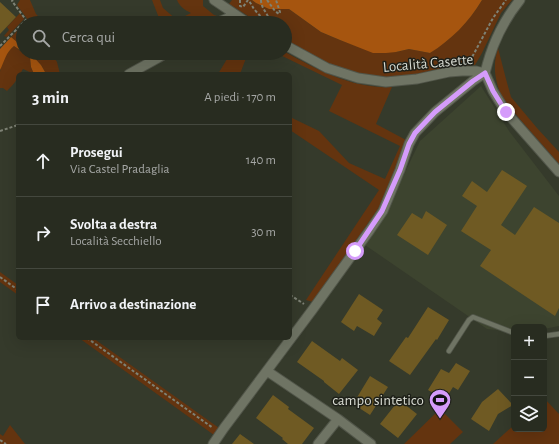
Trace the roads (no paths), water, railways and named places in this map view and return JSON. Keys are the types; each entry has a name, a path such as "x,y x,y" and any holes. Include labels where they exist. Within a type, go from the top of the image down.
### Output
{"street":[{"path":"520,0 512,10 500,31 488,60 485,73 493,91 506,112 559,172"},
{"path":"219,1 235,15"},
{"name":"Località Casette","path":"292,49 327,68 358,78 386,82 416,79 449,72 476,71 485,73"},
{"path":"133,72 154,60"},
{"path":"292,337 351,258 382,211 400,170 409,144 415,133 435,112 485,73"},
{"path":"213,444 290,340"},
{"path":"267,371 338,418 371,444"},
{"path":"318,444 338,418"}],"lane":[{"path":"450,351 469,320 473,318 511,332"},
{"path":"547,336 559,334"}],"place":[{"name":"campo sintetico","path":"440,420"}]}
